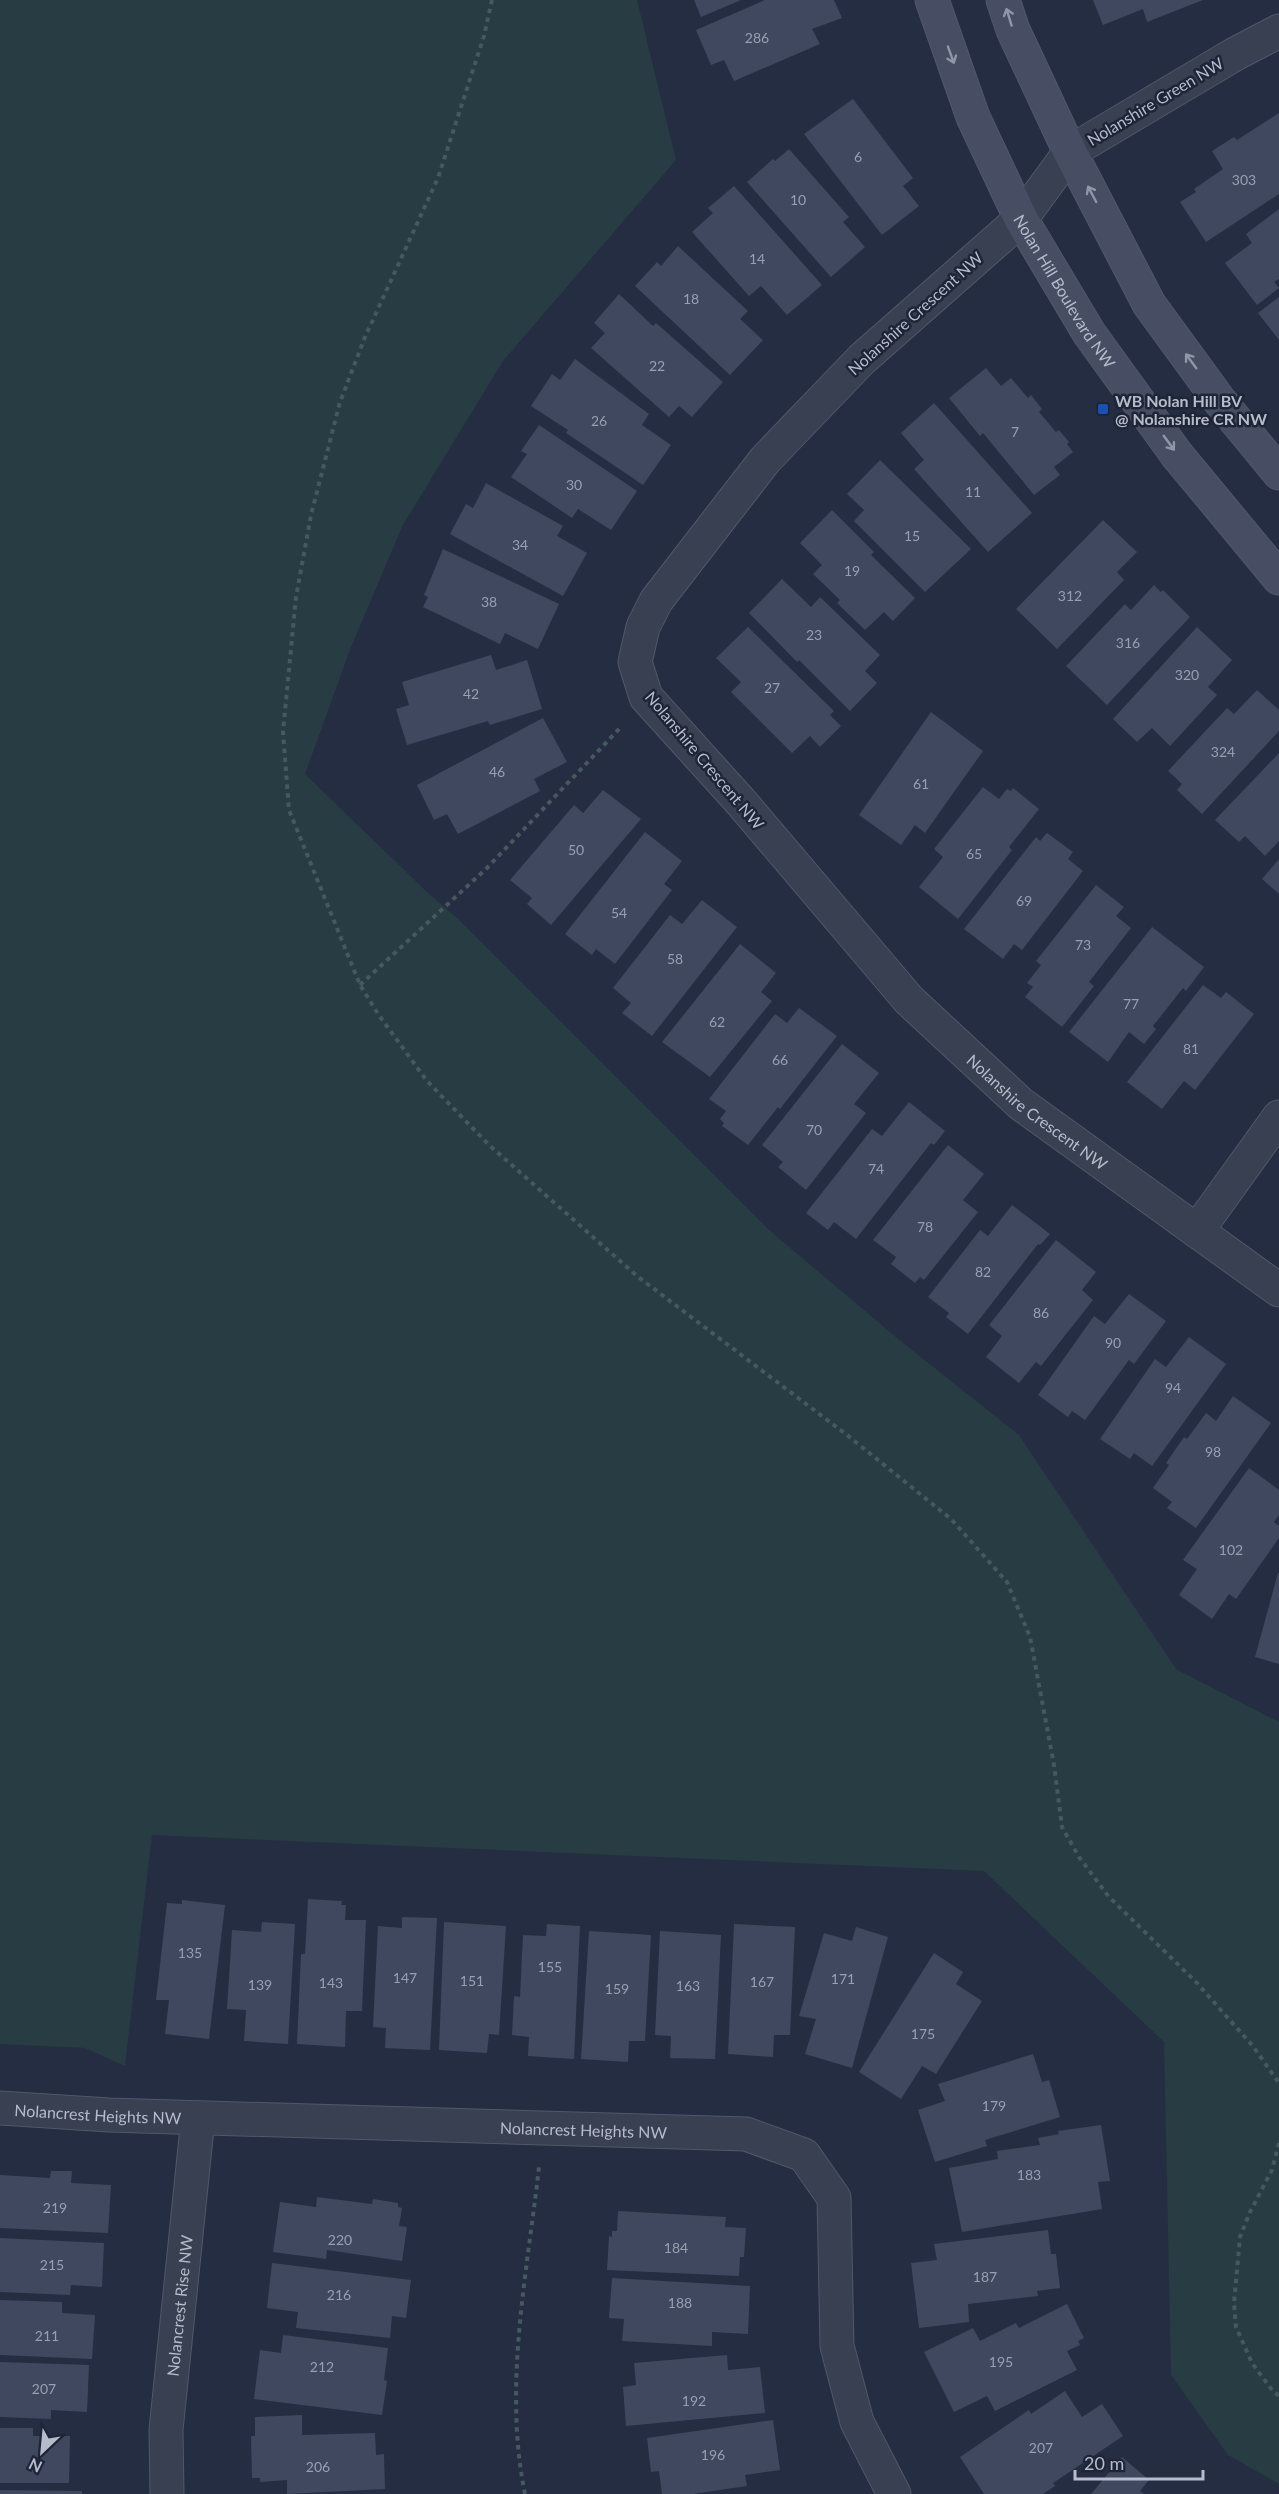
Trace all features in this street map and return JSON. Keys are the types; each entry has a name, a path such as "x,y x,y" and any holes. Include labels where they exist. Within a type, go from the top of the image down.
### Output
{"street":[{"name":"Nolan Hill Boulevard NW","path":"932,0 974,117 1021,219 1089,333 1164,436 1279,578"},
{"path":"1003,0 1012,30 1070,152 1149,304 1219,400 1279,473"},
{"name":"Nolanshire Green NW","path":"1044,187 1070,152 1235,54 1279,31"},
{"name":"Nolanshire Crescent NW","path":"1044,187 1021,219 862,359 765,460 656,602 643,627 635,662 646,697 741,802 909,1000 1021,1104 1279,1290"},
{"path":"1197,1231 1279,1117"},
{"name":"Nolancrest Heights NW","path":"0,2108 198,2118 746,2134 804,2155 834,2198 837,2346 857,2422 894,2494"},
{"name":"Nolancrest Rise NW","path":"167,2494 166,2430 198,2118"}],"path":[{"path":"492,0 484,36 438,177 365,337 340,402 311,515 296,597 283,732 289,810 360,985 378,1014 427,1081 488,1144 637,1276 838,1428 951,1519 1007,1582 1030,1637 1054,1765 1062,1827 1079,1857 1109,1897 1196,1982 1252,2045 1279,2083"},
{"path":"360,985 487,868 610,741 646,697"},
{"path":"525,2494 519,2467 516,2399 520,2330 542,2127"},
{"path":"1279,2143 1272,2170 1240,2237 1234,2303 1236,2327 1252,2363 1279,2396"}],"shaded area":[{"path":"0,0 637,0 676,160 503,361 403,525 351,647 305,774 458,919 768,1229 897,1338 1019,1435 1176,1669 1279,1722 1279,2484 1228,2455 1171,2375 1164,2042 984,1871 152,1835 125,2066 85,2048 0,2044"}],"building":[{"path":"694,0 741,0 701,17"},
{"path":"765,0 834,0 842,18 812,29 820,44 734,81 724,60 711,65 696,30"},
{"path":"1093,0 1203,0 1147,22 1143,9 1103,25"},
{"path":"853,99 913,178 903,186 919,206 882,235 804,134"},
{"path":"1279,113 1279,194 1206,242 1180,202 1196,192 1194,189 1223,169 1212,151 1234,137 1237,140"},
{"path":"789,149 849,217 843,222 865,247 831,277 747,182 773,159 775,161"},
{"path":"734,186 822,285 787,315 761,286 749,296 692,232 713,213 708,208"},
{"path":"1279,209 1279,279 1274,282 1279,288 1257,305 1225,263 1252,243 1246,234"},
{"path":"678,246 748,311 740,319 763,340 730,375 635,286 657,262 661,266"},
{"path":"619,294 653,326 656,323 723,382 692,417 679,406 669,417 591,348 605,333 594,323"},
{"path":"1279,297 1279,340 1258,313"},
{"path":"575,359 649,414 642,425 671,445 643,485 566,433 568,430 531,406 552,374 560,380"},
{"path":"986,368 1001,386 1011,378 1028,398 1031,395 1042,409 1039,412 1056,432 1059,430 1069,442 1067,444 1073,452 1054,467 1060,475 1034,495 983,433 980,436 949,398"},
{"path":"934,403 1032,513 988,552 914,469 924,460 901,433"},
{"path":"539,425 637,491 611,530 578,509 572,518 511,477 527,454 521,451"},
{"path":"880,460 971,549 925,592 854,521 864,510 847,494"},
{"path":"486,483 563,526 557,536 587,553 563,596 450,534 466,504 473,508"},
{"path":"832,510 874,552 871,555 915,598 893,621 884,612 865,630 837,603 840,600 813,574 822,565 800,543"},
{"path":"1103,520 1137,552 1117,572 1124,580 1057,649 1016,609"},
{"path":"443,549 559,604 538,649 505,633 500,644 423,607 428,597 424,595"},
{"path":"782,579 811,607 820,597 880,655 865,671 877,683 850,711 749,613"},
{"path":"1154,585 1161,592 1163,590 1190,617 1107,705 1066,666 1125,604 1131,610"},
{"path":"748,627 834,711 830,715 841,726 820,747 810,736 792,753 731,692 741,682 716,658"},
{"path":"1197,627 1232,660 1208,687 1217,695 1170,746 1152,728 1137,742 1113,719"},
{"path":"491,655 496,670 527,660 542,709 490,725 488,721 407,745 396,709 409,705 402,682"},
{"path":"1257,690 1279,710 1279,731 1202,814 1177,790 1182,784 1168,771 1227,708 1234,714"},
{"path":"931,712 983,751 925,833 915,825 901,845 859,815"},
{"path":"543,718 567,762 534,779 540,791 458,834 447,814 434,820 417,785"},
{"path":"1279,753 1279,841 1265,856 1245,836 1239,842 1215,820"},
{"path":"983,787 999,799 1007,789 1011,791 1013,788 1039,809 1009,847 1012,850 958,919 919,887 943,857 934,849"},
{"path":"603,790 641,819 551,925 527,904 532,898 510,880 574,805 583,813"},
{"path":"645,832 682,861 664,884 672,890 615,964 596,949 592,955 565,934"},
{"path":"1047,833 1073,852 1068,859 1083,871 1022,950 1014,944 1003,959 964,929 1036,837 1040,841"},
{"path":"1279,859 1279,894 1262,879"},
{"path":"1096,885 1124,907 1116,916 1131,928 1089,982 1094,986 1062,1027 1025,997 1033,987 1027,983 1041,965 1036,961"},
{"path":"702,900 737,927 652,1036 622,1013 631,1003 613,988 670,915 682,924"},
{"path":"1152,927 1204,967 1186,991 1183,988 1153,1026 1156,1029 1144,1044 1129,1032 1108,1062 1069,1032"},
{"path":"740,944 776,973 761,992 772,1001 710,1077 662,1042"},
{"path":"1203,985 1221,998 1226,992 1254,1014 1195,1090 1184,1081 1162,1109 1127,1082"},
{"path":"799,1008 837,1036 780,1109 778,1107 748,1145 722,1126 724,1123 720,1119 726,1111 709,1099 775,1014 787,1023"},
{"path":"842,1044 879,1073 854,1104 866,1113 806,1190 778,1167 783,1162 762,1145"},
{"path":"909,1102 945,1131 934,1145 931,1143 856,1239 834,1222 828,1230 806,1213 872,1129 882,1136"},
{"path":"948,1145 984,1174 963,1200 978,1212 924,1280 920,1277 915,1283 891,1264 896,1257 873,1240"},
{"path":"1012,1205 1050,1234 1040,1245 1038,1244 968,1334 946,1317 949,1313 928,1297 980,1230 988,1236"},
{"path":"1056,1240 1096,1272 1082,1290 1093,1300 1041,1366 1036,1362 1019,1383 986,1357 1002,1336 989,1325"},
{"path":"1129,1294 1166,1321 1134,1364 1129,1360 1085,1420 1072,1411 1068,1417 1038,1395 1094,1316 1105,1324"},
{"path":"1189,1337 1226,1364 1152,1466 1134,1453 1130,1459 1100,1439 1155,1359 1166,1367"},
{"path":"1233,1396 1271,1423 1196,1528 1167,1508 1172,1502 1153,1488 1169,1465 1166,1463 1184,1437 1187,1439 1206,1413 1216,1421"},
{"path":"1249,1468 1279,1490 1279,1515 1274,1522 1279,1526 1279,1538 1236,1599 1229,1594 1212,1619 1179,1595 1197,1569 1183,1560"},
{"path":"1279,1573 1279,1664 1255,1657"},
{"path":"308,1899 342,1901 341,1905 346,1905 345,1920 366,1920 362,2011 346,2011 345,2047 297,2044 301,1954 305,1954"},
{"path":"182,1900 225,1905 209,2039 165,2034 169,2000 156,2000 167,1903 182,1904"},
{"path":"402,1917 437,1918 430,2050 385,2048 386,2028 373,2027 378,1926 402,1928"},
{"path":"262,1922 295,1924 288,2044 244,2041 246,2010 227,2009 232,1930 261,1932"},
{"path":"444,1922 506,1926 499,2035 489,2034 487,2053 439,2050"},
{"path":"547,1924 580,1926 574,2059 528,2056 529,2037 512,2035 514,1996 520,1997 523,1935 546,1936"},
{"path":"734,1924 795,1927 790,2035 774,2035 773,2057 728,2054"},
{"path":"856,1927 888,1937 852,2068 805,2054 816,2019 799,2016 824,1933 852,1941"},
{"path":"589,1931 651,1935 645,2041 629,2041 628,2062 581,2059"},
{"path":"660,1931 721,1935 715,2059 670,2058 671,2036 655,2035"},
{"path":"934,1953 963,1972 956,1984 982,2001 936,2074 922,2066 901,2099 859,2072"},
{"path":"1033,2054 1042,2082 1049,2080 1060,2117 985,2140 987,2146 935,2162 918,2110 945,2101 938,2084"},
{"path":"1101,2125 1110,2181 1098,2182 1102,2209 962,2232 949,2168 998,2159 997,2151 1040,2145 1038,2138 1059,2134 1058,2131"},
{"path":"51,2171 72,2171 71,2183 111,2185 108,2233 0,2228 0,2175 50,2178"},
{"path":"317,2197 372,2204 373,2199 398,2203 398,2207 402,2208 399,2226 407,2227 402,2261 327,2250 326,2259 273,2252 280,2202 316,2207"},
{"path":"618,2211 726,2217 725,2227 746,2228 744,2257 740,2257 739,2276 607,2270 609,2236 612,2237 612,2231 617,2231"},
{"path":"1048,2230 1051,2254 1056,2254 1060,2288 1037,2291 1038,2296 968,2304 969,2322 919,2328 911,2263 937,2260 934,2244"},
{"path":"0,2238 104,2243 102,2287 71,2285 70,2295 0,2292"},
{"path":"272,2263 411,2280 406,2318 392,2316 390,2338 296,2328 298,2312 267,2308"},
{"path":"612,2278 750,2286 748,2334 712,2332 712,2346 622,2341 624,2319 609,2318"},
{"path":"0,2300 62,2302 62,2313 95,2315 92,2359 0,2355"},
{"path":"1067,2304 1084,2338 1078,2341 1080,2345 1067,2351 1077,2370 995,2411 987,2396 954,2412 924,2352 973,2328 980,2341 1016,2323 1019,2328"},
{"path":"283,2335 388,2348 384,2380 387,2381 382,2415 254,2399 260,2350 281,2353"},
{"path":"727,2355 728,2370 760,2367 765,2413 626,2426 623,2387 636,2385 634,2363"},
{"path":"0,2362 89,2365 87,2412 51,2410 51,2419 0,2417"},
{"path":"1065,2391 1082,2417 1102,2404 1123,2436 1053,2483 1055,2486 1043,2494 984,2494 960,2457 1029,2410 1031,2414"},
{"path":"302,2415 302,2435 375,2433 376,2455 384,2454 385,2489 287,2494 287,2480 260,2482 260,2478 252,2478 251,2436 255,2436 255,2417"},
{"path":"773,2420 780,2470 745,2475 747,2486 693,2494 662,2494 659,2471 651,2472 647,2438"},
{"path":"0,2428 33,2428 33,2436 70,2436 69,2483 0,2483"},
{"path":"1122,2457 1149,2480 1140,2491 1144,2494 1091,2494"},
{"path":"0,2490 82,2491 82,2494 0,2494"}],"place":[{"name":"WB Nolan Hill BV @ Nolanshire CR NW","path":"1103,409"}]}
